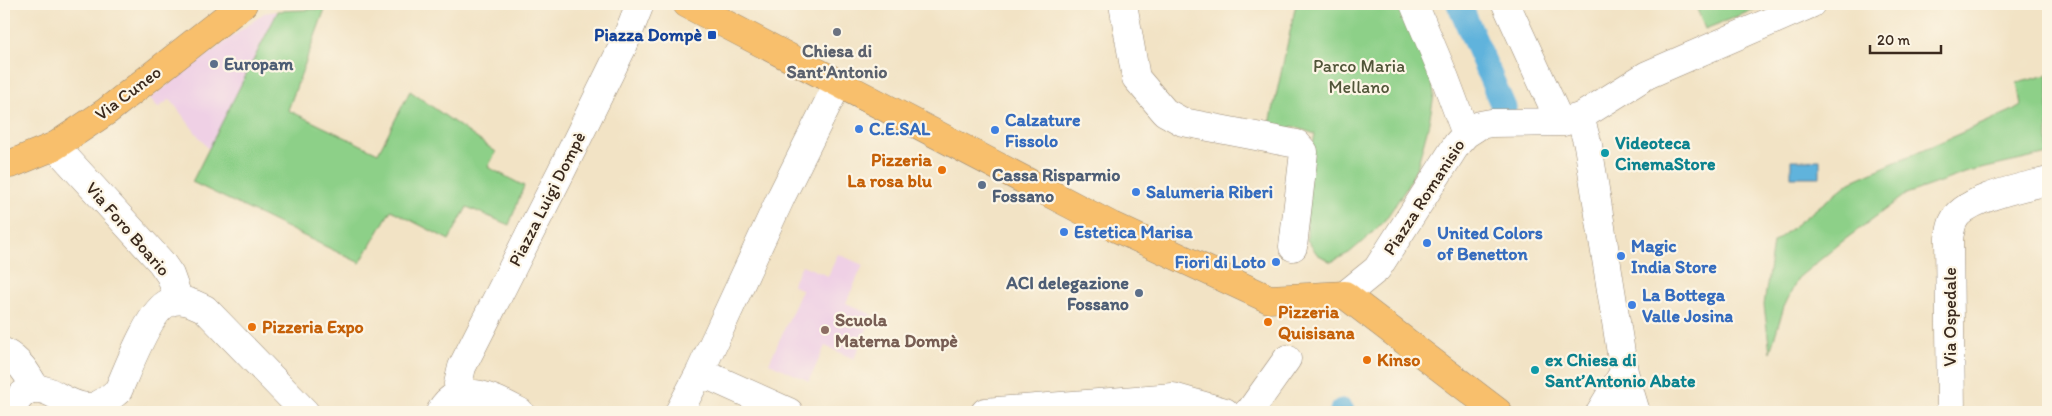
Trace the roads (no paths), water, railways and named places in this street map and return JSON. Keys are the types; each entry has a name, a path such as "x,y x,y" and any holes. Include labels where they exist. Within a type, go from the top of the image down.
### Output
{"main road":[{"name":"Via Cuneo","path":"4,165 11,164 55,146 107,111 242,4"},
{"path":"687,4 1112,226 1269,299 1345,295 1498,412"}],"street":[{"name":"Piazza Luigi Dompè","path":"460,395 458,384 462,367 624,44 640,4"},
{"path":"1123,4 1136,78 1165,112 1183,122 1297,144 1304,152 1293,247"},
{"name":"Piazza Romanisio","path":"1345,295 1377,269 1457,144 1466,134 1414,4"},
{"path":"1506,4 1556,113 1572,120 1588,145 1624,372 1636,412"},
{"path":"1466,134 1480,125 1491,123 1572,120 1647,75 1811,4"},
{"path":"679,412 700,372 782,195 838,83"},
{"name":"Via Foro Boario","path":"55,146 161,262 170,275 179,300"},
{"name":"Via Ospedale","path":"1951,412 1949,238 1953,222 1959,213 1988,198 2048,181"},
{"path":"10,412 22,394 36,389 48,390 74,403 88,407 100,404 110,398 118,391 153,317 168,303 179,300 193,303 205,309 305,412"},
{"path":"4,352 16,358 23,366 36,389"},
{"path":"1248,412 1287,359"},
{"path":"700,372 789,412"},
{"path":"1600,412 1624,372"},
{"path":"440,412 444,404 460,395 476,394 491,397 520,412"},
{"path":"985,412 1173,397 1225,412"}],"water":[{"path":"1791,160 1820,160 1820,177 1791,177"}],"waterway":[{"path":"1459,4 1504,108"}],"place":[{"name":"Chiesa di Sant'Antonio","path":"837,32"},
{"name":"Piazza Dompè","path":"712,35"},
{"name":"Europam","path":"214,64"},
{"name":"C.E.SAL","path":"859,129"},
{"name":"Calzature Fissolo","path":"995,130"},
{"name":"Videoteca CinemaStore","path":"1605,153"},
{"name":"Pizzeria La rosa blu","path":"942,170"},
{"name":"Cassa Risparmio Fossano","path":"982,185"},
{"name":"Salumeria Riberi","path":"1136,192"},
{"name":"Estetica Marisa","path":"1064,232"},
{"name":"United Colors of Benetton","path":"1427,243"},
{"name":"Magic India Store","path":"1621,256"},
{"name":"Fiori di Loto","path":"1276,262"},
{"name":"ACI delegazione Fossano","path":"1139,293"},
{"name":"La Bottega Valle Josina","path":"1632,305"},
{"name":"Pizzeria Quisisana","path":"1268,322"},
{"name":"Pizzeria Expo","path":"252,327"},
{"name":"Scuola Materna Dompè","path":"825,330"},
{"name":"Kinso","path":"1367,360"},
{"name":"ex Chiesa di Sant’Antonio Abate","path":"1535,370"}],"park label":[{"name":"Parco Maria Mellano","path":"1359,76"}]}
